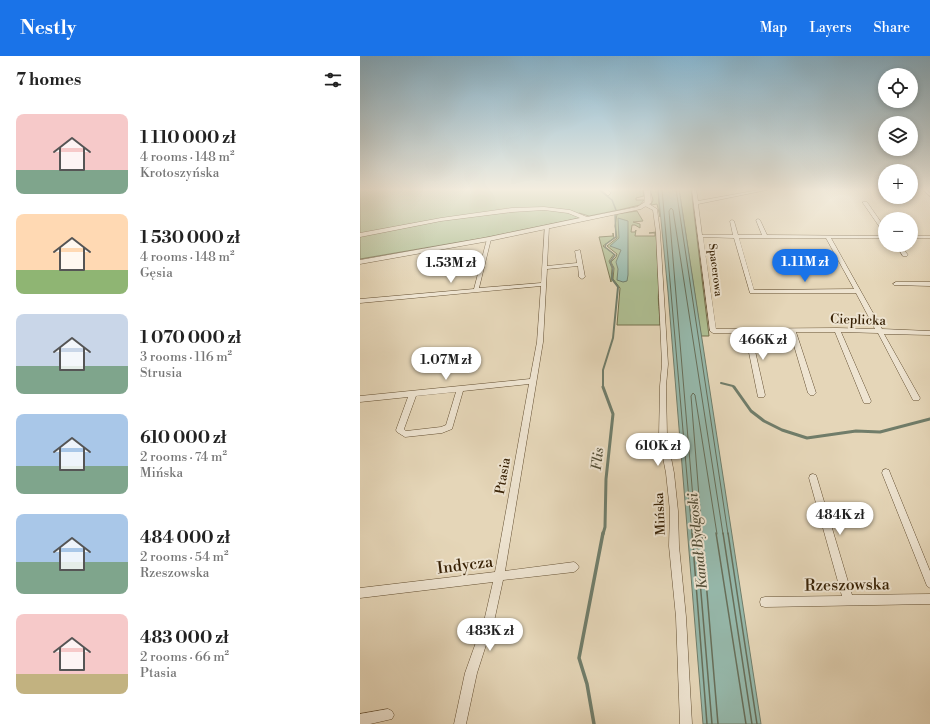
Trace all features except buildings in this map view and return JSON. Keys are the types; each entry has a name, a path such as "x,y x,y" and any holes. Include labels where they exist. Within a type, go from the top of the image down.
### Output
{"street":[{"path":"360,235 446,220"},
{"path":"360,262 489,239 581,220"},
{"name":"Mińska","path":"657,220 665,364 663,386 663,437 669,468 674,511 674,546 680,610 686,724"},
{"name":"Spacerowa","path":"699,220 713,330"},
{"path":"758,220 765,236"},
{"path":"732,221 752,292 858,291"},
{"name":"Ptasia","path":"460,724 471,673 490,617 499,576 540,342 547,228"},
{"path":"701,236 878,237"},
{"path":"828,237 879,333 916,398"},
{"path":"918,237 930,237"},
{"path":"476,290 489,239"},
{"path":"578,251 582,277"},
{"path":"902,252 905,256"},
{"path":"544,268 580,264"},
{"path":"360,301 543,284"},
{"path":"896,284 930,284"},
{"name":"Cieplicka","path":"713,330 837,330 879,333 930,333"},
{"path":"747,330 761,395"},
{"path":"792,330 812,393"},
{"path":"837,330 867,401"},
{"path":"360,399 533,381"},
{"path":"414,394 400,430 405,434 442,430 449,427 460,389"},
{"path":"886,473 930,583"},
{"path":"813,478 848,600"},
{"name":"Indycza","path":"360,593 574,568"},
{"name":"Rzeszowska","path":"765,602 930,599"},
{"path":"360,720 388,715"}],"shaded area":[{"path":"360,220 569,220 483,238 360,259"},
{"path":"616,220 643,220 633,222 640,224 640,228 632,225 631,232 635,232 636,230 635,236 655,236 655,233 649,233 656,232 660,325 617,325 620,288 613,279 614,268 611,262 617,254 607,246 617,238 615,226"},
{"path":"684,220 695,220 709,336 701,336"},
{"path":"613,233 614,238 603,246 614,254 609,261 612,268 611,282 599,237 613,236"}],"water":[{"path":"618,220 628,221 628,275 627,281 623,282 617,280 618,269 616,262 621,250 610,246 619,238"},
{"name":"Kanał Bydgoski","path":"661,220 684,220 761,724 703,724"}],"waterway":[{"name":"Flis","path":"612,276 613,268 610,262 615,255 605,247 606,244 616,237 615,220"},
{"name":"Flis","path":"603,387 603,370 613,338 618,287 612,279 612,276"},
{"path":"721,383 734,387"},
{"name":"Flis","path":"603,387 613,414 606,479 605,527 603,534"},
{"path":"734,387 751,411 764,421 782,430 807,438 856,431 880,432 930,419"},
{"name":"Flis","path":"594,724 587,684 579,658 603,533"}]}
